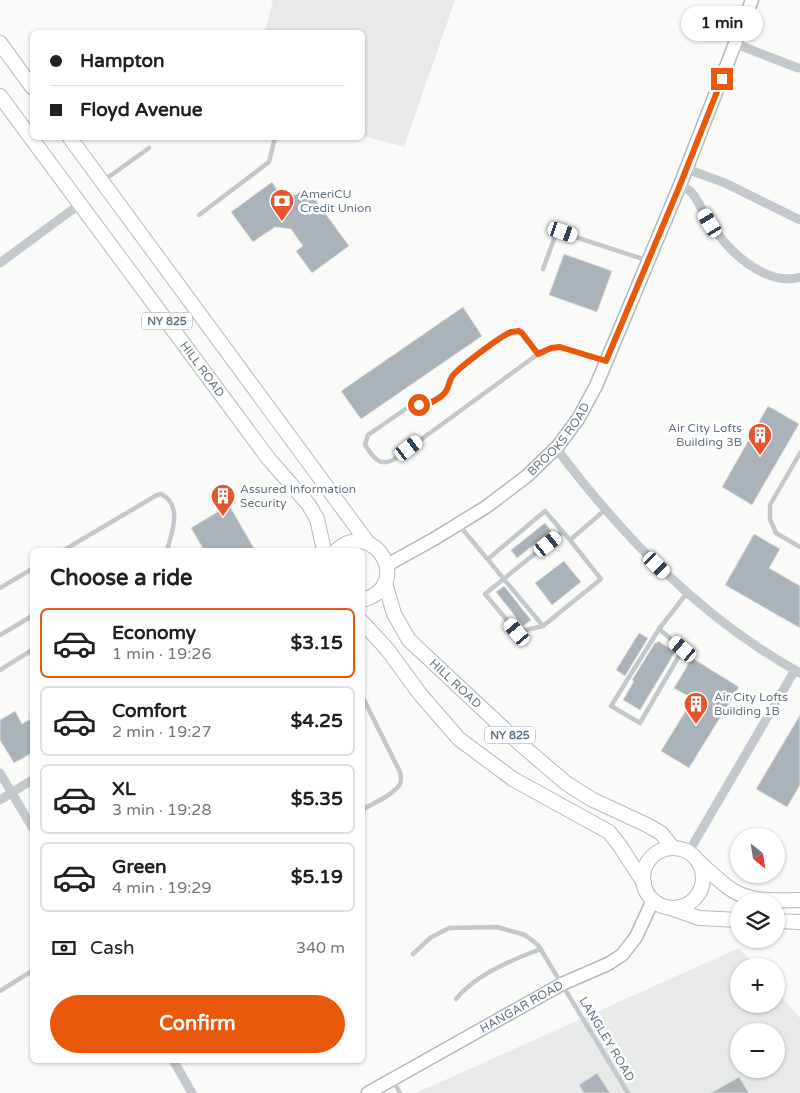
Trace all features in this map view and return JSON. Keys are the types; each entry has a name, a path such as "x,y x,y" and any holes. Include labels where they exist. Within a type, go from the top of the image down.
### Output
{"main road":[{"path":"0,43 30,84"},
{"name":"HILL ROAD","path":"0,96 30,136"},
{"name":"HILL ROAD","path":"33,140 280,474 310,505 317,519 324,548"},
{"name":"NY 825","path":"71,140 368,543 380,552 387,565 388,574 385,583"},
{"path":"340,548 348,543 358,541 368,543"},
{"path":"365,599 380,591 385,583"},
{"name":"HILL ROAD","path":"385,583 394,614 409,640 518,742 566,783 591,799 661,833 673,848"},
{"name":"NY 825","path":"365,625 387,649 420,694 459,738 513,779 609,832 644,883 647,892 653,900"},
{"path":"644,883 644,872 647,863 654,855 663,850 673,848 688,852 732,890 744,896 758,899 800,900"},
{"path":"669,908 688,904 701,890 703,881 699,862"},
{"path":"653,900 660,905 699,918 730,920"},
{"path":"785,922 800,922"}],"street":[{"name":"BROOKS ROAD","path":"387,565 486,507 527,476 556,448 578,419 596,386 687,169 752,0"},
{"path":"736,44 798,68"},
{"path":"687,169 725,183 800,220"},
{"path":"680,185 692,192 710,223 730,248 743,260 774,277 791,280 800,277"},
{"path":"0,263 80,204"},
{"path":"556,448 605,510 634,542 687,593 731,629 798,670 688,852"},
{"path":"0,773 30,824"},
{"path":"0,800 30,781"},
{"name":"HANGAR ROAD","path":"368,1093 562,984 608,964 622,955 636,937 653,900"},
{"path":"175,1063 192,1093"}],"lane":[{"path":"199,215 269,162 274,140"},
{"path":"102,182 149,148"},
{"path":"543,269 556,234 560,232 647,261"},
{"path":"538,354 519,331 507,333 456,372 449,381 446,392 426,405 410,406 368,435 365,445 380,462 387,463 393,460 538,354 551,348 560,347 606,361"},
{"path":"800,453 770,505 770,519 776,533 800,547"},
{"path":"67,548 161,494 168,500 175,516 167,548"},
{"path":"570,540 605,510"},
{"path":"488,559 545,511 570,540 601,579 543,626 517,632 485,594 562,532"},
{"path":"458,524 543,626"},
{"path":"0,588 30,570"},
{"path":"659,629 683,649 640,723 611,706 659,629 687,593"},
{"path":"0,635 30,617"},
{"path":"0,670 30,651"},
{"path":"365,702 402,779 400,785 394,791 365,808"},
{"path":"413,954 430,938 449,928 498,927 525,935 539,947 480,978 456,998"},
{"name":"LANGLEY ROAD","path":"539,947 628,1093"},
{"path":"0,991 30,973"},
{"path":"392,1079 400,1093"}],"shaded area":[{"path":"273,0 455,0 404,147 365,137 365,30 266,30"},
{"path":"739,948 748,958 730,958 730,1013 785,1013 785,1001 800,1018 800,1093 416,1093"}],"building":[{"path":"272,182 279,193 296,195 306,187 349,246 312,273 296,251 303,246 291,229 275,227 253,242 231,212"},
{"path":"564,254 612,271 597,312 549,295"},
{"path":"463,307 482,336 361,419 341,391"},
{"name":"Air City Lofts Building 3B","path":"768,406 799,424 752,505 722,487"},
{"name":"Assured Information Security","path":"229,505 254,548 203,548 191,528"},
{"path":"545,523 551,531 517,558 511,550"},
{"path":"754,534 780,549 769,568 800,586 800,628 725,585"},
{"path":"564,561 581,582 552,605 535,583"},
{"path":"504,586 531,620 523,626 496,592"},
{"path":"639,633 648,638 625,676 616,670"},
{"path":"658,641 675,652 640,710 623,700 634,681 632,680"},
{"name":"Air City Lofts Building 1B","path":"692,658 739,687 689,768 661,751 693,699 674,688"},
{"path":"15,711 22,724 30,719 30,754 14,763 0,740 0,720"},
{"path":"800,715 800,785 787,807 756,789"},
{"path":"597,1073 610,1093 584,1093 579,1085"},
{"path":"740,1078 749,1093 711,1093"}],"place":[{"name":"AmeriCU Credit Union","path":"282,222"},
{"name":"Air City Lofts Building 3B","path":"760,456"},
{"name":"Assured Information Security","path":"223,517"},
{"name":"Air City Lofts Building 1B","path":"696,725"}],"route":[{"path":"419,405 426,405 446,392 449,381 456,372 507,333 515,331 522,333 538,354 551,348 560,347 606,361 722,79"}]}
